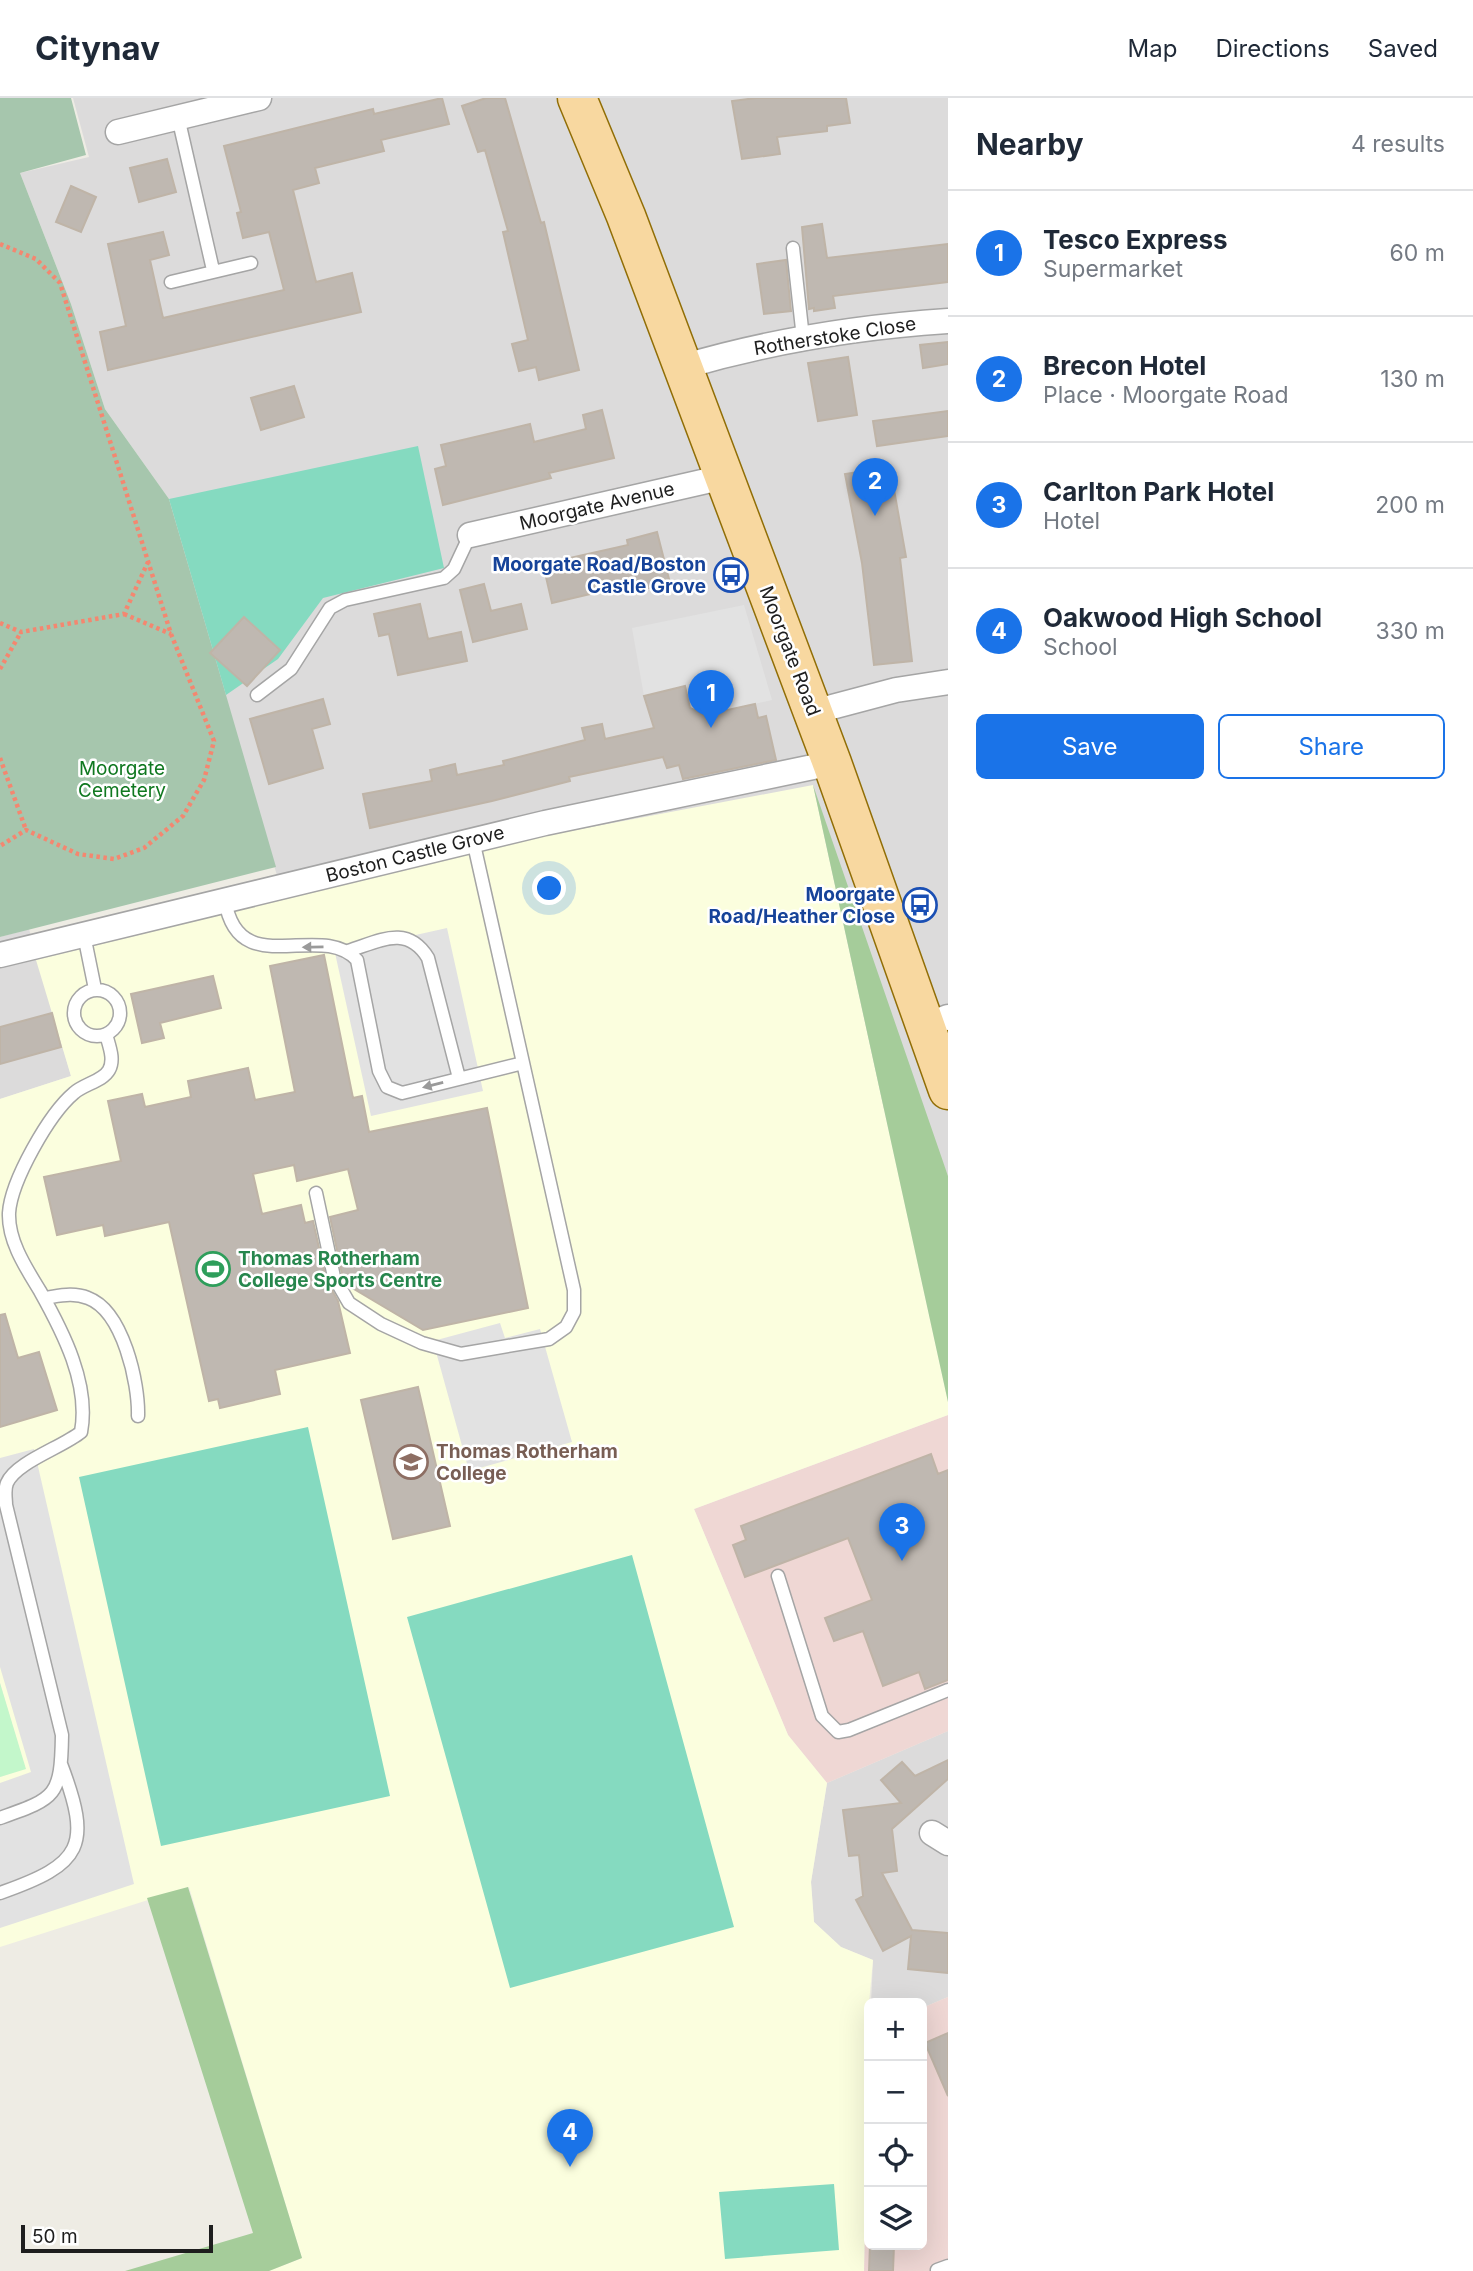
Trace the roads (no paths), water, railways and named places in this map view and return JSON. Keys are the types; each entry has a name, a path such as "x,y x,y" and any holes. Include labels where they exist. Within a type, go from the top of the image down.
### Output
{"main road":[{"name":"Moorgate Road","path":"577,98 626,216 832,763 936,1021 948,1090"}],"street":[{"path":"118,132 259,98"},
{"name":"Rotherstoke Close","path":"682,367 803,338 948,321"},
{"name":"Moorgate Avenue","path":"470,535 724,477"},
{"path":"813,712 896,690 948,682"},
{"name":"Boston Castle Grove","path":"0,955 474,840 832,763"}],"lane":[{"path":"178,117 213,270"},
{"path":"793,248 803,338"},
{"path":"171,282 251,263"},
{"path":"257,695 291,669 330,608 345,600 444,578 454,569 470,535"},
{"path":"316,1193 334,1277 349,1303 381,1324 422,1343 461,1354 549,1339 566,1327 573,1312 574,1290 474,840"},
{"path":"225,900 228,921 237,933 270,948 330,946 348,951 357,960 379,1071 387,1087 402,1093 523,1063"},
{"path":"84,935 95,989"},
{"path":"348,951 396,938 405,937 419,943 428,958 460,1078"},
{"path":"95,989 115,997 121,1010 117,1025 106,1034 99,1036 83,1032 74,1019 76,1003 80,996 95,989"},
{"path":"0,1818 43,1803 55,1792 61,1764 62,1735 6,1505 5,1486 12,1475 25,1465 66,1444 82,1432 85,1411 77,1374 59,1325 10,1232 13,1188 49,1125 72,1095 87,1083 104,1077 110,1068 112,1057 106,1034"},
{"path":"44,1298 72,1294 89,1298 101,1306 115,1326 132,1364 139,1396 138,1416"},
{"path":"778,1576 822,1716 838,1732 948,1690"},
{"path":"0,1893 37,1880 66,1861 78,1838 77,1806 61,1764"}],"place":[{"name":"Brecon Hotel","path":"875,516"},
{"name":"Moorgate Road/Boston Castle Grove","path":"731,575"},
{"name":"Tesco Express","path":"711,728"},
{"name":"Moorgate Road/Heather Close","path":"920,905"},
{"name":"Thomas Rotherham College Sports Centre","path":"213,1269"},
{"name":"Thomas Rotherham College","path":"411,1462"},
{"name":"Carlton Park Hotel","path":"902,1561"},
{"name":"Oakwood High School","path":"570,2167"}],"park label":[{"name":"Moorgate Cemetery","path":"122,779"}]}
